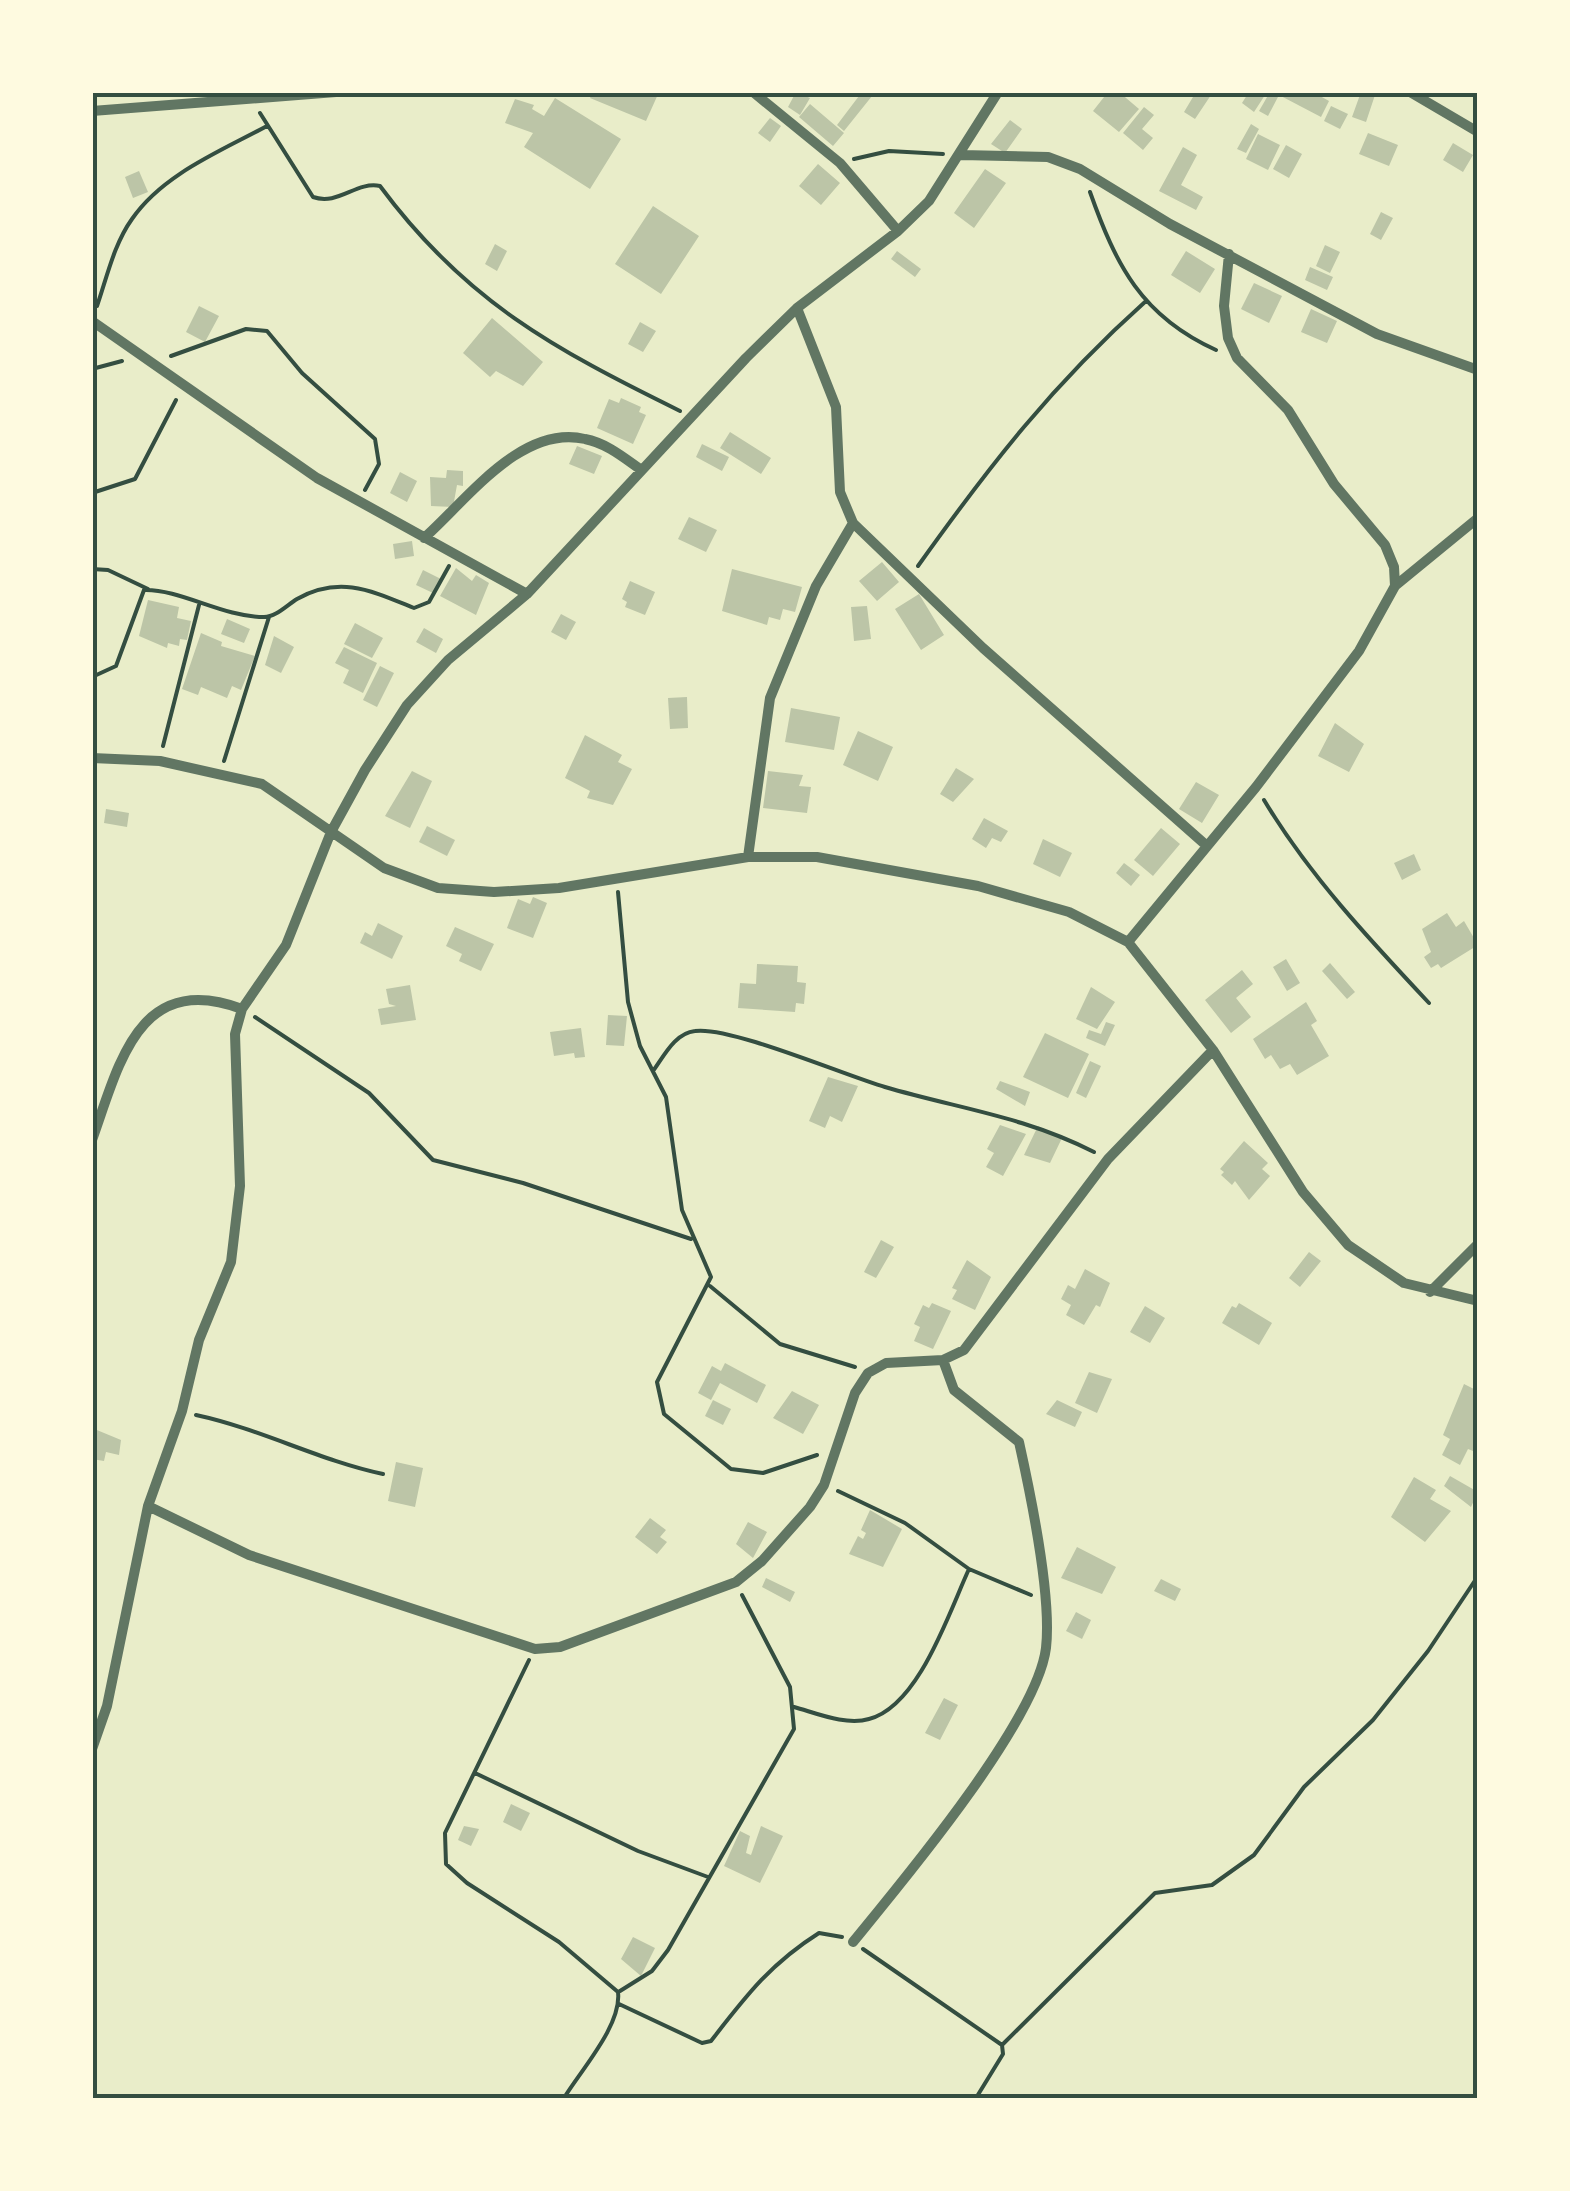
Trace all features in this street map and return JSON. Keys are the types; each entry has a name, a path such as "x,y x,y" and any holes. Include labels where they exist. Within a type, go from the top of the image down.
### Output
{"street":[{"path":"92,111 336,92"},
{"path":"753,92 840,163 898,231"},
{"path":"92,1749 107,1706 148,1506 182,1412 199,1340 231,1262 240,1171 234,1063 242,1009 286,945 331,832 406,705 448,660 526,594 640,468 796,308 898,231 929,201 998,92"},
{"path":"1410,92 1476,128"},
{"path":"961,156 1048,157 1080,169 1170,224 1377,334 1478,370"},
{"path":"1229,254 1224,306 1228,338 1238,358 1288,410 1334,484 1385,545 1394,567 1394,586"},
{"path":"796,308 836,407 840,492 853,523 1207,846"},
{"path":"92,320 358,503 455,552 526,594"},
{"path":"424,538 502,465 546,442 567,436 588,439 640,468"},
{"path":"1128,942 1256,787 1359,651 1394,586 1478,518"},
{"path":"748,857 770,698 816,586 853,523"},
{"path":"92,758 160,761 221,771 262,784 384,868 438,888 510,891 616,879 748,857 817,857 978,886 1069,912 1128,942 1213,1050 1303,1192 1348,1245 1404,1283 1478,1301"},
{"path":"92,1140 117,1065 132,1038 150,1021 189,997 242,1009"},
{"path":"148,1506 249,1555 535,1648 560,1647 736,1582 785,1536 824,1485 855,1393 868,1373 904,1358 943,1360 964,1350 980,1334 1108,1160 1213,1050"},
{"path":"1430,1292 1478,1244"},
{"path":"854,1942 984,1769 1018,1714 1045,1652 1044,1600 1018,1442 954,1390 943,1360"}],"path":[{"path":"253,100 313,197 335,199 370,184 380,186 430,249 496,308 593,368 691,416"},
{"path":"92,320 118,245 132,218 152,195 183,172 268,126"},
{"path":"840,163 889,151 961,156"},
{"path":"1080,169 1110,250 1156,314 1238,358"},
{"path":"910,578 1024,422 1083,357 1146,301"},
{"path":"156,362 246,329 267,331 302,373 375,439 380,450 379,464 358,503"},
{"path":"92,368 144,355"},
{"path":"92,493 136,479 184,382"},
{"path":"221,771 270,618 307,594 338,584 354,585 414,608 423,607 440,586 455,552"},
{"path":"92,569 108,570 148,589 199,605 270,618"},
{"path":"92,677 116,666 140,598 148,589"},
{"path":"160,761 199,605"},
{"path":"1256,787 1288,839 1331,894 1429,1003"},
{"path":"616,879 628,1002 673,1126 678,1192 691,1239 709,1268 710,1286 657,1382 664,1414 731,1469 763,1473 835,1448"},
{"path":"242,1009 369,1094 432,1160 522,1183 691,1239"},
{"path":"653,1071 683,1034 699,1030 727,1034 886,1087 1028,1121 1108,1160"},
{"path":"710,1286 780,1344 868,1373"},
{"path":"182,1412 244,1426 306,1454 384,1474"},
{"path":"824,1485 905,1523 968,1569 1044,1600"},
{"path":"794,1707 866,1721 889,1711 926,1662 968,1569"},
{"path":"1002,2045 1155,1893 1212,1886 1254,1855 1304,1787 1372,1720 1436,1640 1478,1576"},
{"path":"618,1992 652,1971 784,1753 794,1729 794,1707 780,1664 736,1582"},
{"path":"535,1648 445,1833 446,1864 467,1883 560,1942 618,1992 619,2004 564,2098"},
{"path":"474,1772 638,1850 708,1878"},
{"path":"619,2004 702,2043 712,2041 746,1992 794,1948 818,1932 854,1942 1002,2045 1004,2054 976,2098"}],"building":[{"path":"593,92 659,92 646,121 590,98"},
{"path":"796,92 810,98 800,115 788,107"},
{"path":"862,92 872,96 844,131 837,125"},
{"path":"1108,92 1119,92 1139,109 1119,132 1093,111"},
{"path":"1196,92 1211,95 1195,119 1184,112"},
{"path":"1249,92 1267,92 1254,112 1242,103"},
{"path":"1270,92 1313,92 1329,101 1321,117 1279,95 1268,116 1259,111"},
{"path":"1361,92 1376,92 1366,122 1352,117"},
{"path":"555,98 621,139 590,189 524,147 533,133 505,123 515,99 534,105 532,109 544,116"},
{"path":"810,104 844,133 833,146 799,117"},
{"path":"1331,106 1348,114 1340,129 1324,121"},
{"path":"1144,107 1154,115 1142,129 1153,138 1143,150 1123,133"},
{"path":"770,118 781,126 770,142 758,133"},
{"path":"1010,120 1022,129 1005,153 991,144"},
{"path":"1251,124 1259,129 1246,153 1237,149"},
{"path":"1368,133 1398,145 1389,166 1359,154"},
{"path":"1258,134 1280,145 1268,170 1246,159"},
{"path":"1453,143 1473,155 1463,172 1443,160"},
{"path":"1286,145 1302,154 1289,178 1273,169"},
{"path":"1183,147 1197,155 1181,185 1203,197 1196,210 1159,191"},
{"path":"818,164 840,183 821,205 799,186"},
{"path":"985,169 1006,183 974,228 954,213"},
{"path":"139,171 148,192 133,198 125,177"},
{"path":"653,206 699,236 661,294 615,264"},
{"path":"1381,212 1393,218 1381,240 1370,234"},
{"path":"495,244 507,251 497,271 485,264"},
{"path":"1325,245 1340,252 1330,273 1316,266"},
{"path":"897,251 921,269 915,277 891,259"},
{"path":"1186,251 1215,269 1200,293 1171,275"},
{"path":"1310,267 1333,277 1327,290 1305,280"},
{"path":"1254,283 1282,296 1269,323 1241,309"},
{"path":"199,306 219,316 205,342 186,332"},
{"path":"1311,309 1337,321 1327,343 1301,332"},
{"path":"492,318 543,362 523,386 496,371 490,377 463,353"},
{"path":"640,322 656,331 643,352 628,344"},
{"path":"621,398 641,407 639,412 646,415 633,444 597,428 609,399 619,403"},
{"path":"730,432 771,458 761,474 720,448"},
{"path":"702,444 729,457 722,471 696,457"},
{"path":"577,446 602,456 594,474 569,464"},
{"path":"447,470 463,471 463,486 457,485 453,507 431,506 430,477 446,478"},
{"path":"400,472 417,481 407,502 390,493"},
{"path":"689,517 717,530 706,552 678,539"},
{"path":"412,541 414,556 395,559 393,544"},
{"path":"882,562 899,582 877,601 859,581"},
{"path":"456,568 472,581 476,575 489,583 476,615 440,596"},
{"path":"732,569 802,587 795,612 783,609 780,620 769,617 767,625 722,611"},
{"path":"423,570 441,579 433,593 416,585"},
{"path":"630,581 655,592 645,615 625,607 627,602 622,599"},
{"path":"919,594 944,635 921,650 895,609"},
{"path":"148,600 179,607 177,618 191,621 187,640 180,639 179,646 168,643 167,648 139,636"},
{"path":"867,606 871,639 854,641 851,607"},
{"path":"561,614 576,622 566,640 551,632"},
{"path":"227,619 250,629 244,643 221,634"},
{"path":"355,623 383,638 372,658 344,644"},
{"path":"424,628 443,639 436,653 416,642"},
{"path":"201,633 222,642 221,646 255,656 241,690 232,686 227,698 201,687 198,695 182,689"},
{"path":"274,636 294,647 281,673 265,665"},
{"path":"344,647 377,663 363,693 343,683 349,670 335,663"},
{"path":"380,666 394,673 377,707 363,700"},
{"path":"687,697 688,728 670,729 668,698"},
{"path":"791,708 840,717 834,750 785,742"},
{"path":"1335,723 1364,744 1349,772 1318,756"},
{"path":"858,731 893,747 878,781 843,765"},
{"path":"585,735 622,755 618,762 632,769 613,805 587,798 590,791 565,778"},
{"path":"956,768 974,779 953,802 940,794"},
{"path":"412,771 432,781 410,828 385,816"},
{"path":"768,771 803,775 799,786 811,787 807,813 763,808"},
{"path":"1196,782 1219,795 1202,823 1179,809"},
{"path":"106,809 129,813 127,827 104,823"},
{"path":"984,818 1008,831 1001,842 992,838 986,848 972,839"},
{"path":"427,826 455,840 447,856 419,842"},
{"path":"1161,828 1180,844 1153,876 1134,860"},
{"path":"1043,839 1072,853 1060,877 1033,864"},
{"path":"1414,854 1421,870 1402,880 1394,863"},
{"path":"1124,863 1140,875 1131,886 1116,873"},
{"path":"533,897 547,903 533,938 507,928 518,899 530,904"},
{"path":"1447,913 1456,927 1464,921 1478,945 1441,968 1438,964 1431,968 1424,957 1431,952 1422,929"},
{"path":"378,923 403,936 392,959 360,943 365,932 372,936"},
{"path":"455,927 494,944 481,971 459,961 462,954 446,946"},
{"path":"1286,959 1300,983 1287,991 1273,967"},
{"path":"1330,963 1355,992 1347,999 1322,971"},
{"path":"757,964 798,966 797,982 806,983 804,1004 796,1003 795,1012 738,1008 740,983 756,984"},
{"path":"1242,970 1253,984 1236,998 1251,1017 1231,1033 1205,1000"},
{"path":"410,985 416,1020 381,1025 378,1009 396,1006 389,1004 386,989"},
{"path":"1091,987 1115,1002 1097,1029 1076,1019"},
{"path":"1306,1002 1317,1021 1311,1025 1329,1056 1297,1075 1290,1064 1280,1069 1271,1055 1265,1059 1253,1039"},
{"path":"608,1015 627,1016 624,1046 606,1045"},
{"path":"1106,1022 1115,1025 1105,1046 1086,1038 1089,1030 1101,1034"},
{"path":"581,1028 585,1057 575,1058 574,1053 554,1056 550,1032"},
{"path":"1045,1033 1089,1054 1068,1098 1023,1077"},
{"path":"1090,1061 1101,1066 1086,1098 1076,1093"},
{"path":"828,1077 858,1086 842,1122 830,1116 825,1128 809,1121"},
{"path":"1000,1081 1030,1092 1025,1106 996,1089"},
{"path":"1000,1125 1026,1134 1003,1176 986,1167 994,1153 987,1149"},
{"path":"1038,1126 1062,1138 1050,1163 1024,1155"},
{"path":"1244,1141 1268,1163 1262,1169 1270,1176 1249,1200 1235,1181 1232,1185 1221,1175 1224,1172 1220,1169"},
{"path":"881,1240 894,1247 876,1278 864,1272"},
{"path":"1309,1252 1321,1261 1300,1287 1289,1278"},
{"path":"967,1260 991,1277 975,1310 952,1299 957,1290 952,1288"},
{"path":"1085,1269 1110,1283 1100,1307 1096,1305 1084,1325 1066,1315 1071,1305 1061,1299 1068,1285 1075,1289"},
{"path":"932,1303 951,1311 933,1349 914,1341 920,1327 914,1324 923,1305 929,1308"},
{"path":"1239,1303 1272,1323 1259,1345 1222,1323 1232,1306 1236,1308"},
{"path":"1145,1306 1165,1318 1150,1343 1130,1332"},
{"path":"725,1363 766,1385 757,1403 720,1383 711,1400 698,1393 712,1366 721,1371"},
{"path":"1089,1372 1112,1379 1097,1413 1075,1403"},
{"path":"1464,1384 1478,1391 1478,1453 1468,1449 1460,1465 1442,1455 1450,1439 1443,1435"},
{"path":"792,1391 819,1405 803,1434 773,1418"},
{"path":"713,1400 731,1409 723,1425 705,1416"},
{"path":"1057,1400 1082,1412 1075,1427 1046,1414"},
{"path":"92,1428 121,1440 119,1455 106,1452 104,1461 92,1459"},
{"path":"396,1462 423,1468 415,1507 388,1501"},
{"path":"1450,1476 1478,1492 1471,1507 1444,1486"},
{"path":"1414,1477 1436,1490 1430,1499 1451,1511 1425,1542 1391,1517"},
{"path":"870,1510 902,1529 883,1567 849,1554 858,1536 863,1539 866,1533 861,1530"},
{"path":"650,1518 666,1530 660,1537 667,1542 657,1554 635,1537"},
{"path":"748,1522 767,1532 753,1558 736,1544"},
{"path":"1077,1547 1116,1567 1102,1594 1061,1578"},
{"path":"766,1578 795,1592 790,1602 762,1587"},
{"path":"1161,1579 1181,1589 1175,1601 1154,1591"},
{"path":"1076,1612 1091,1620 1082,1639 1066,1631"},
{"path":"944,1698 958,1705 940,1740 925,1733"},
{"path":"511,1804 530,1813 521,1831 503,1822"},
{"path":"464,1826 479,1829 471,1846 458,1840"},
{"path":"761,1826 783,1836 760,1883 724,1866 740,1831 750,1836 746,1853 751,1855"},
{"path":"633,1937 655,1948 641,1976 621,1959"}]}
